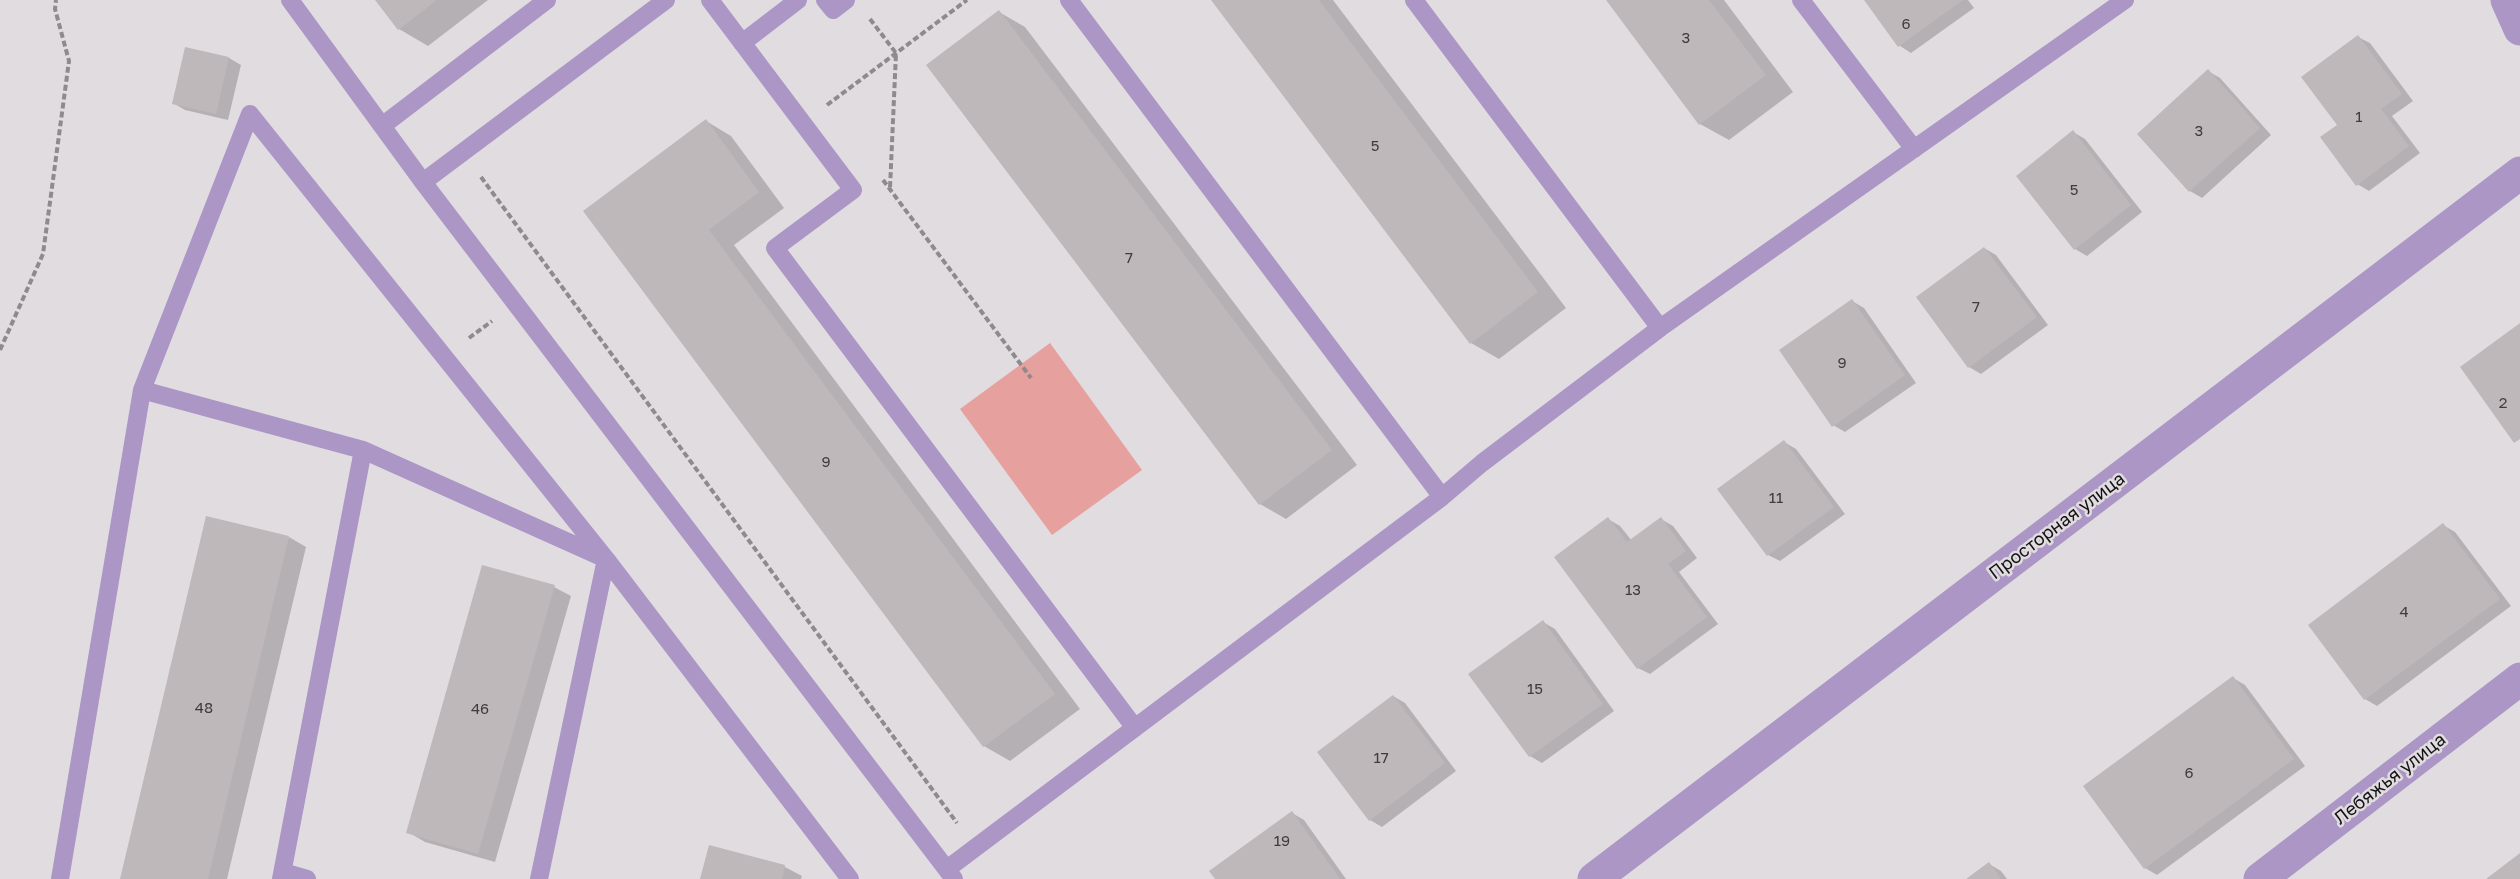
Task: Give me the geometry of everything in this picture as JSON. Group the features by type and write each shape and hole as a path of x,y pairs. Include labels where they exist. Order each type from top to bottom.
{"street":[{"path":"2508,0 2520,29"},
{"name":"Просторная улица","path":"1594,879 2520,173"},
{"name":"Лебяжья улица","path":"2260,879 2520,679"}],"lane":[{"path":"290,0 423,182 950,874 975,848 1442,497 1482,463 1660,328 2125,0"},
{"path":"382,126 547,0"},
{"path":"423,182 666,0"},
{"path":"710,0 853,190 775,248 1135,728"},
{"path":"742,42 798,0"},
{"path":"825,0 833,10 846,0"},
{"path":"1069,0 1442,497"},
{"path":"1414,0 1660,328"},
{"path":"1801,0 1914,149"},
{"path":"60,879 142,390 250,114 606,559 850,879"},
{"path":"142,390 363,450 606,559"},
{"path":"306,879 282,875 363,450"},
{"path":"539,879 606,559"}],"path":[{"path":"0,350 43,254 69,61 55,9 56,0"},
{"path":"802,123 967,0"},
{"path":"869,18 896,53 890,189"},
{"path":"827,105 834,114"},
{"path":"462,152 975,848"},
{"path":"876,170 1031,378"},
{"path":"443,356 517,304"}],"shaded area":[{"path":"1050,343 1142,470 1052,535 960,409"}],"building":[{"path":"375,0 437,0 398,30"},
{"path":"1211,0 1319,0 1538,292 1470,344"},
{"path":"1606,0 1709,0 1766,75 1699,125"},
{"path":"1864,0 1963,0 1898,47"},
{"path":"999,10 1332,450 1259,505 926,65"},
{"path":"2358,35 2402,94 2381,109 2409,146 2356,186 2320,137 2337,125 2301,77"},
{"path":"185,47 229,57 216,114 172,104"},
{"path":"2208,69 2260,128 2189,192 2137,134"},
{"path":"706,119 759,192 709,230 1055,694 983,747 583,211"},
{"path":"2073,130 2131,205 2074,250 2016,176"},
{"path":"1984,247 2037,317 1968,368 1916,297"},
{"path":"1852,299 1905,375 1832,427 1779,350"},
{"path":"2520,323 2520,439 2514,443 2460,367"},
{"path":"1784,440 1834,507 1767,556 1717,489"},
{"path":"206,516 289,536 208,879 120,879"},
{"path":"1608,517 1627,542 1661,517 1686,551 1668,564 1707,617 1637,669 1554,557"},
{"path":"2443,523 2500,599 2364,700 2308,625"},
{"path":"482,565 555,585 478,854 406,833"},
{"path":"1543,620 1603,704 1529,757 1468,674"},
{"path":"2233,676 2294,759 2144,869 2083,786"},
{"path":"1393,695 1445,763 1369,821 1317,752"},
{"path":"1292,811 1340,879 1215,879 1209,871"},
{"path":"709,845 785,865 782,879 700,879"},
{"path":"2520,853 2520,879 2486,879"},
{"path":"1989,862 2001,879 1966,879"}]}
